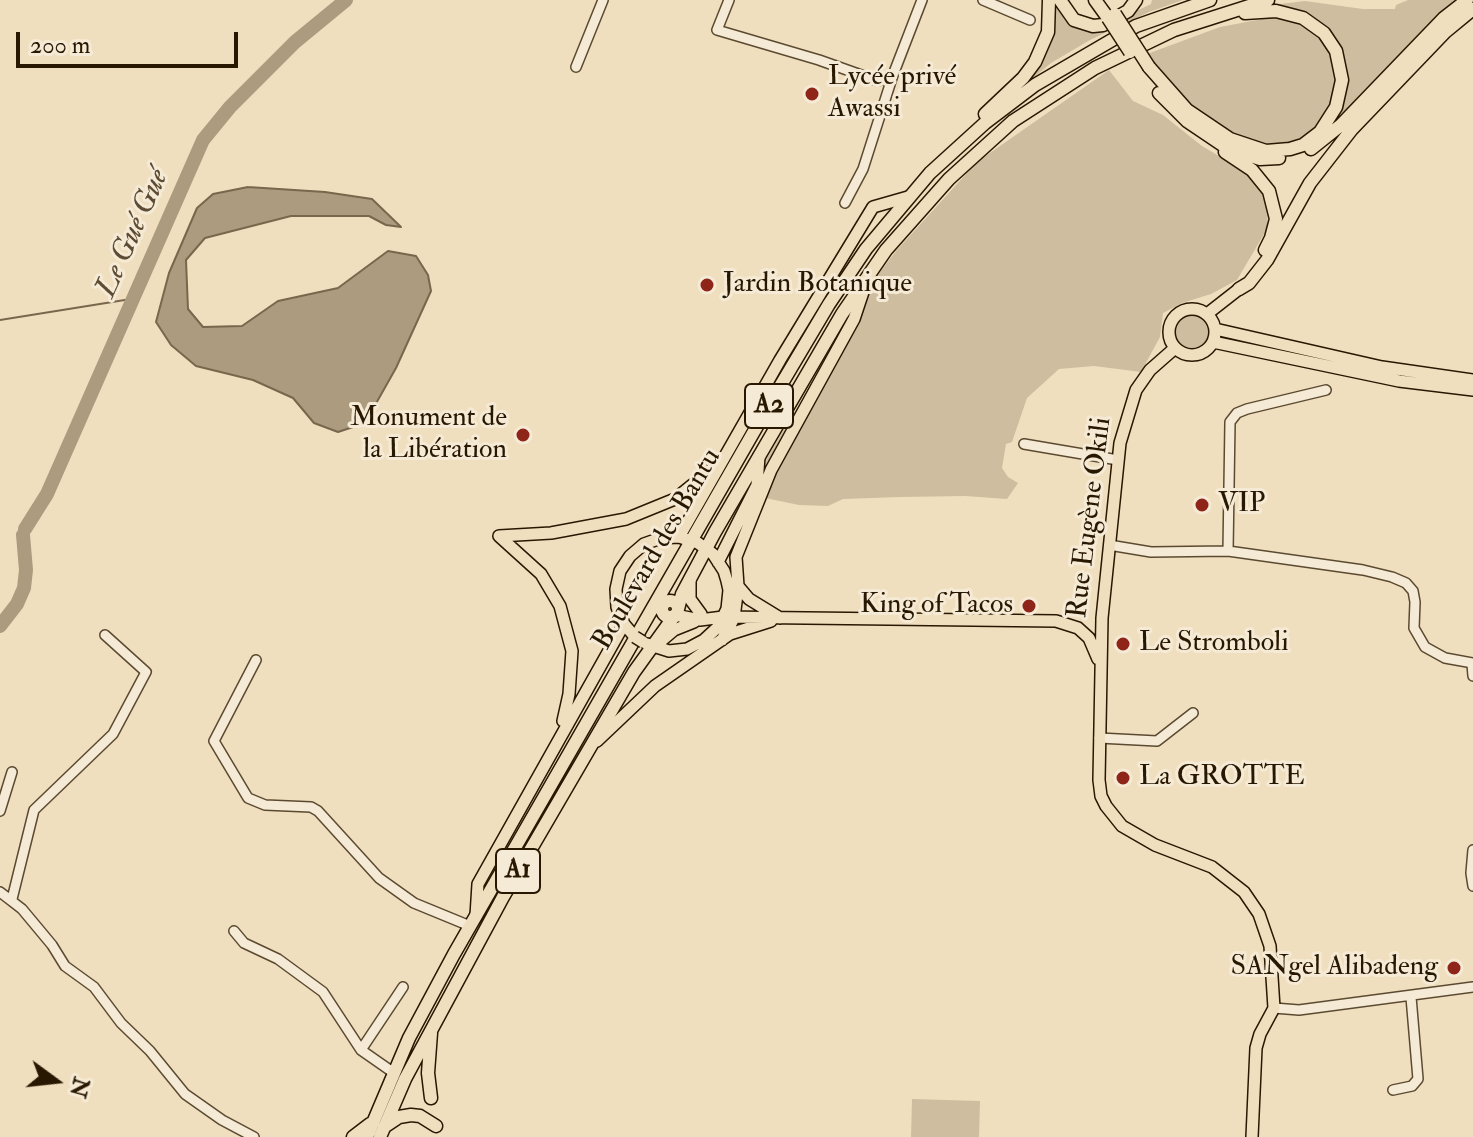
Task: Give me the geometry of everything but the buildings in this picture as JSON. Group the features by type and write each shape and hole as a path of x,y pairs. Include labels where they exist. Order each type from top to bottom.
{"highway":[{"path":"918,186 926,171 941,155 1004,97 1035,62 1048,32 1049,0"},
{"path":"1060,0 1074,20 1093,26 1103,25 1128,11 1136,0"},
{"path":"1095,0 1112,16"},
{"path":"1105,0 1112,16 1171,107 1266,184 1276,219 1271,238 1239,289"},
{"name":"Boulevard des Bantu","path":"367,1137 379,1129 432,1026 634,672 643,642 643,624 844,281 918,186 1006,107 1058,70 1123,33 1156,17 1210,0"},
{"path":"1180,28 1268,0"},
{"path":"1208,136 1227,148 1260,159 1288,157 1309,150 1331,134 1421,40 1467,0"},
{"path":"1239,289 1249,283 1267,260 1310,183 1352,129 1445,32 1473,9"},
{"path":"1146,69 1202,122 1230,139 1260,150 1278,151 1303,145 1320,132 1333,114 1341,86 1339,61 1329,38 1308,21 1290,13 1262,11 1180,28"},
{"name":"Boulevard des Bantu","path":"379,1129 394,1073 409,1038 575,741 691,577 693,542 759,454 826,339 869,274 926,204 992,137 1051,95 1133,48 1180,28"},
{"path":"575,741 669,608 670,588 693,542"},
{"path":"431,1098 428,1073 432,1026"},
{"path":"353,1137 411,1115 420,1116 436,1126"}],"main road":[{"path":"693,542 723,460 873,207 908,197"},
{"path":"721,640 724,617 727,609 729,590 724,571 718,562 693,542 661,538 644,544 630,556 620,571 616,589 617,607 624,624 643,642 669,651 687,649 704,640 718,627 724,617 738,586 736,557 771,470 854,319 869,274"},
{"path":"1207,314 1239,289"},
{"path":"1194,308 1207,314 1215,329 1209,348 1195,355 1175,348 1169,328 1175,315 1194,308"},
{"path":"1215,329 1382,367 1473,380"},
{"path":"1213,342 1370,375 1473,390"},
{"name":"Rue Eugène Okili","path":"1175,348 1150,370 1136,390 1124,427 1118,460 1102,618 1101,796 1122,826 1144,839 1212,867 1235,883 1251,901 1270,946 1274,1008"},
{"path":"718,562 757,485 759,454"},
{"path":"561,731 569,694 572,651 560,606 541,574 499,536 551,533 626,519 675,499 723,460"},
{"path":"691,577 690,599 700,617"},
{"path":"738,586 749,599 780,618"},
{"path":"669,608 700,617 1047,621 1078,628 1089,638 1100,664"},
{"path":"634,672 669,633 700,617"},
{"path":"588,750 655,686 721,640 730,634 780,618"},
{"path":"1078,628 1102,618"},
{"path":"473,921 478,884 561,731 624,624"},
{"path":"1252,1137 1256,1048 1274,1008"}],"street":[{"path":"576,67 603,0"},
{"path":"729,0 717,30 874,80 893,75"},
{"path":"845,203 863,169 893,75 922,0"},
{"path":"983,0 1030,20"},
{"path":"1228,551 1230,422 1237,413 1247,409 1326,390"},
{"path":"1024,444 1118,460"},
{"path":"1109,545 1151,552 1228,551 1363,570 1406,583 1413,591 1414,628 1418,640 1445,658 1473,664 1473,676"},
{"path":"12,899 34,810 113,734 146,672 105,635"},
{"path":"256,660 214,741 248,798 265,805 311,807 385,883 414,903 473,921"},
{"path":"1099,738 1157,741 1193,713"},
{"path":"0,811 12,772"},
{"path":"1473,850 1473,886"},
{"path":"0,892 12,899 65,966 100,994 121,1023 150,1051 185,1094 222,1120 254,1137"},
{"path":"234,931 244,943 278,959 323,992 361,1050 394,1073"},
{"path":"361,1050 403,987"},
{"path":"1274,1008 1299,1010 1473,987"},
{"path":"1393,1090 1412,1086 1418,1079 1411,997"}],"shaded area":[{"path":"1054,0 1070,21 1103,27 1151,4 1152,0 1183,0 1149,12 1090,40 1051,63 1021,88 1051,37 1055,22"},
{"path":"1408,0 1457,0 1433,20 1328,130 1345,95 1347,74 1343,55 1333,35 1317,21 1297,10 1272,5 1305,1 1363,9 1395,9 1396,5"},
{"path":"1273,17 1304,24 1323,40 1338,69 1333,110 1301,143 1265,148 1216,128 1167,85 1147,54 1220,27"},
{"path":"1109,70 1133,101 1163,115 1202,146 1246,172 1263,190 1268,207 1267,229 1237,280 1163,313 1160,337 1141,372 1094,366 1059,369 1027,398 1012,442 1006,444 1002,468 1008,477 1018,483 1007,499 965,496 843,499 828,506 799,505 746,494 865,292 896,251 977,162"},
{"path":"248,187 325,192 372,199 401,227 386,225 369,216 291,216 205,238 186,260 188,309 203,327 242,326 278,301 338,288 388,251 416,256 428,275 431,291 396,368 365,423 338,432 314,423 293,398 253,380 196,366 171,345 156,322 169,273 197,208 213,194"},
{"path":"1192,314 1204,319 1209,331 1204,343 1192,348 1180,343 1175,331 1180,319"},
{"path":"912,1099 980,1101 979,1137 911,1137"}],"waterway":[{"name":"Le Gué Gué","path":"25,529 47,494 203,140 230,107 295,42 346,0"},
{"path":"0,320 131,299"},
{"name":"Le Gué Gué","path":"0,626 17,604 24,588 23,535"}],"place":[{"name":"Lycée privé Awassi","path":"812,94"},
{"name":"Jardin Botanique","path":"707,285"},
{"name":"Monument de la Libération","path":"523,435"},
{"name":"VIP","path":"1202,505"},
{"name":"King of Tacos","path":"1029,606"},
{"name":"Le Stromboli","path":"1123,644"},
{"name":"La GROTTE","path":"1123,778"},
{"name":"SANgel Alibadeng","path":"1454,968"}]}
